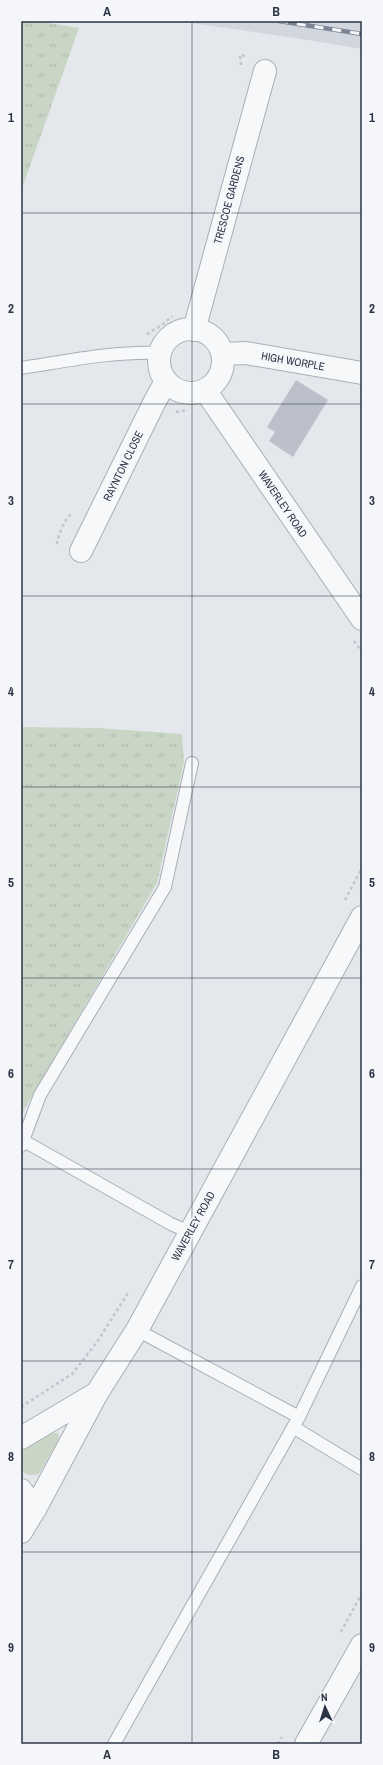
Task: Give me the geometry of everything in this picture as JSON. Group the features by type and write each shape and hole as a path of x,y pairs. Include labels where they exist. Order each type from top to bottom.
{"street":[{"name":"TRESCOE GARDENS","path":"194,330 265,71"},
{"path":"187,329 198,330 213,337 218,343 223,354 220,376 214,384 205,390 184,392 173,387 166,381 159,363 160,353 163,345 177,332 187,329"},
{"name":"HIGH WORPLE","path":"223,354 246,353 362,372"},
{"name":"RAYNTON CLOSE","path":"80,551 166,381"},
{"name":"WAVERLEY ROAD","path":"205,390 362,619"},
{"name":"WAVERLEY ROAD","path":"21,1532 35,1509 97,1393 137,1330 189,1232 362,917"},
{"path":"21,1438 97,1393"},
{"path":"21,1490 35,1509"},
{"path":"306,1744 362,1645"}],"lane":[{"path":"21,368 114,354 138,352 160,353"},
{"path":"189,1232 171,1224 22,1144 40,1095 165,887 192,763"},
{"path":"114,1744 296,1422 362,1286"},
{"path":"137,1330 296,1422 362,1469"}],"path":[{"path":"242,70 240,55 248,57"},
{"path":"144,335 162,325 173,315"},
{"path":"174,412 187,409 192,412"},
{"path":"56,548 61,530 69,516 74,511"},
{"path":"353,639 362,652"},
{"path":"343,903 362,868"},
{"path":"21,1407 72,1374 97,1342 130,1290"}],"shaded area":[{"path":"178,21 362,21 362,49 302,39"}],"green space":[{"path":"21,21 35,21 79,28 21,191"},
{"path":"21,727 98,728 182,734 184,762 157,883 21,1115"},
{"path":"50,1433 58,1433 59,1439 39,1474 28,1475 22,1470 21,1451"}],"building":[{"path":"296,380 328,400 293,457 269,441 275,432 267,427"}],"railway":[{"path":"279,21 362,34"}]}
